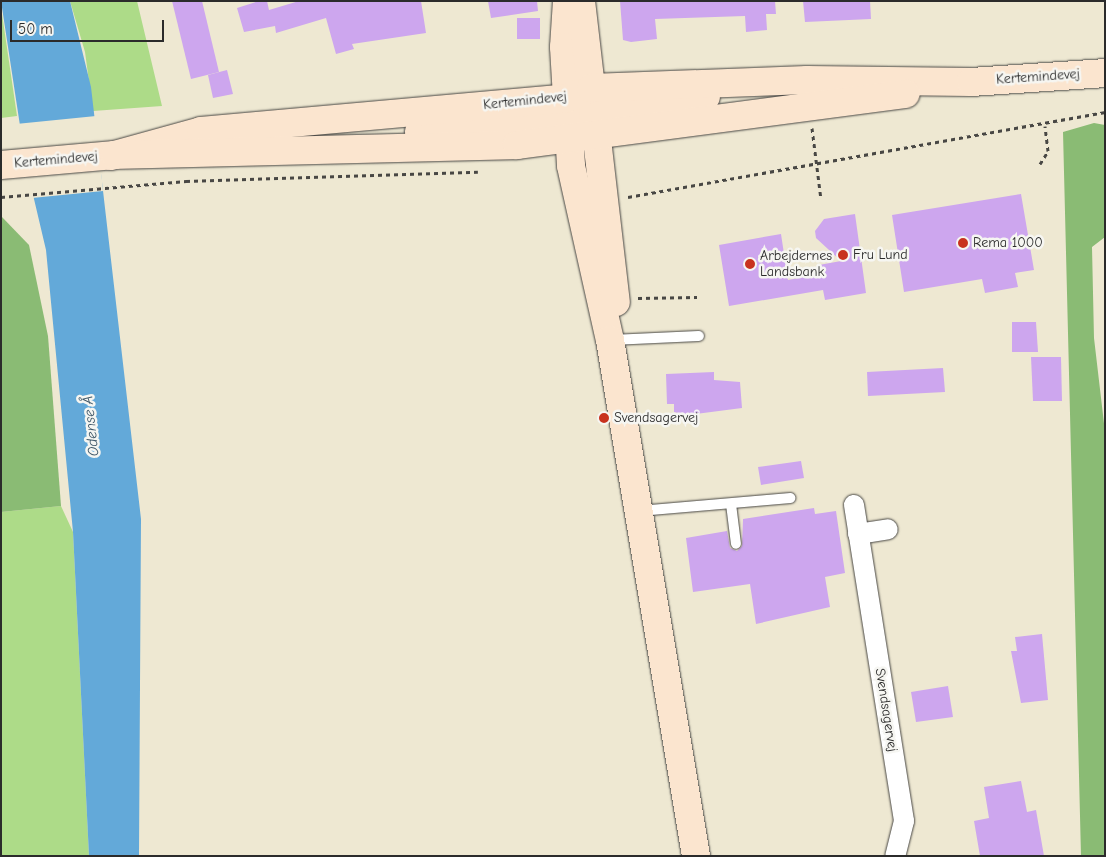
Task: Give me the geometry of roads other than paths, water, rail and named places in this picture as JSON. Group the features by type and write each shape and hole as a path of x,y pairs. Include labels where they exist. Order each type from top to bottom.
{"main road":[{"path":"566,1 581,114 603,201 615,299 610,340"},
{"path":"581,1 581,114 571,166 610,340 696,856"},
{"name":"Kertemindevej","path":"1,165 111,156 239,155 518,145 581,114 807,80 971,82 1105,73"},
{"name":"Kertemindevej","path":"111,156 200,131 862,102 971,82"}],"street":[{"name":"Svendsagervej","path":"854,505 904,821 894,856"},
{"path":"858,534 888,529"}],"lane":[{"path":"610,340 699,336"},
{"path":"638,511 790,498"},
{"path":"731,504 736,544"}],"water":[{"name":"Odense Å","path":"1,1 70,1 91,87 141,519 139,856 89,856 73,532 46,250 26,165"}],"place":[{"name":"Rema 1000","path":"963,243"},
{"name":"Fru Lund","path":"843,255"},
{"name":"Arbejdernes Landsbank","path":"750,264"},
{"name":"Svendsagervej","path":"604,418"}]}
